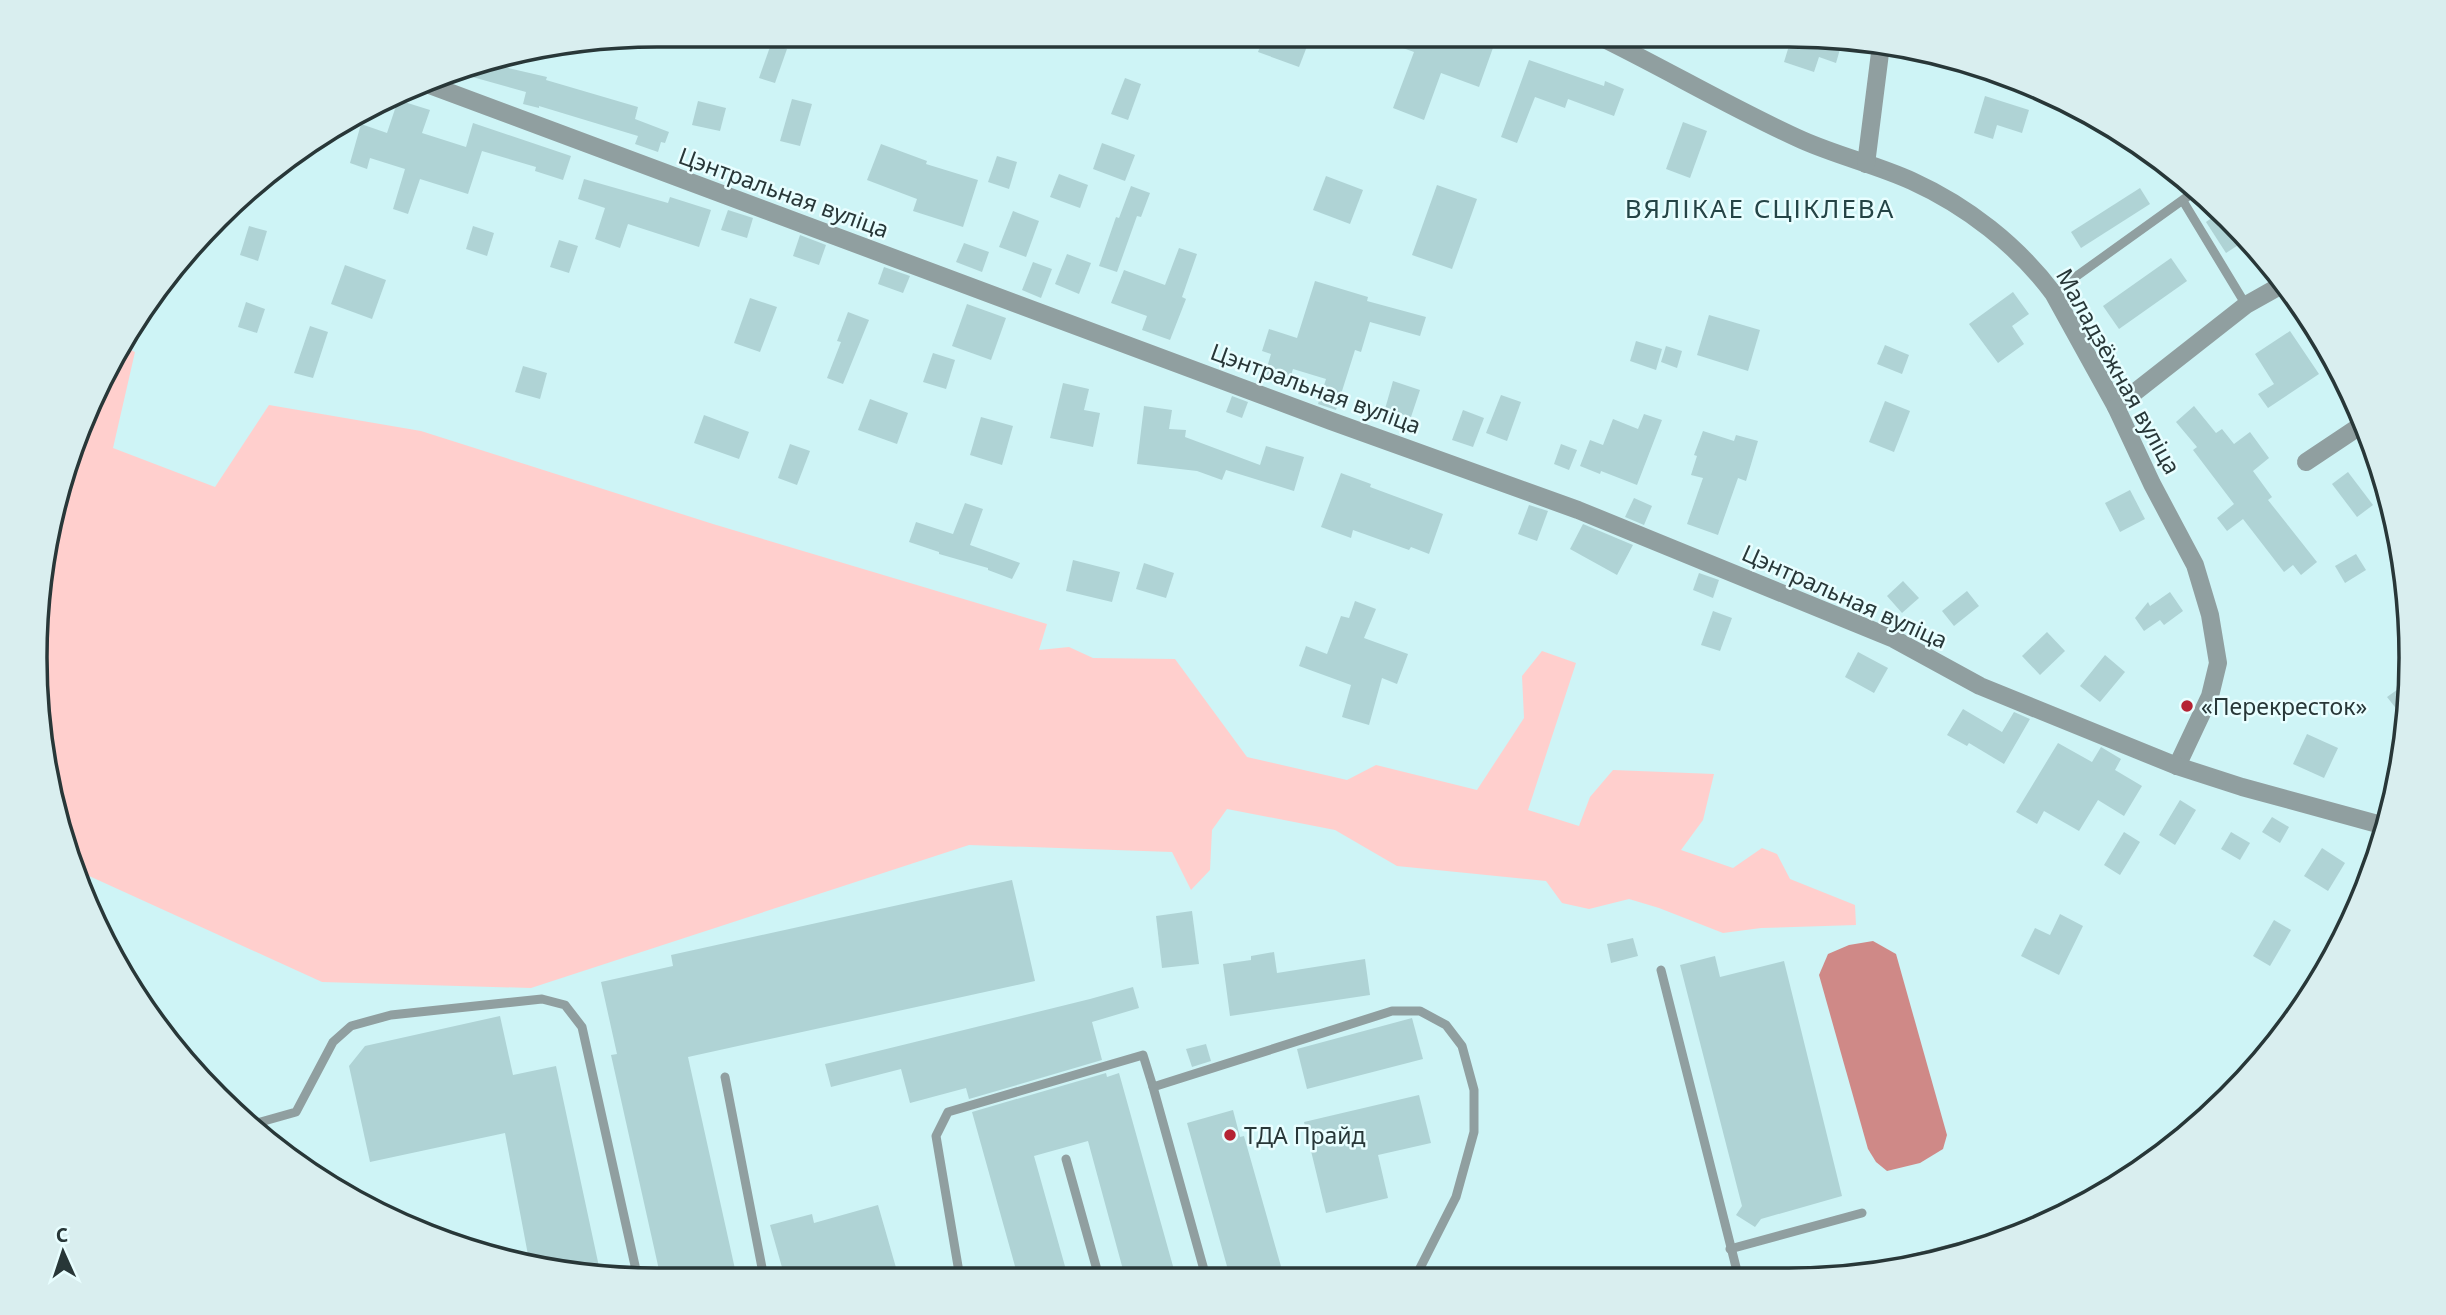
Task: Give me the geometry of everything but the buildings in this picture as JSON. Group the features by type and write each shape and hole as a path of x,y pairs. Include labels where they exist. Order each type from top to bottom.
{"street":[{"name":"Маладзёжная вуліца","path":"1620,47 1803,140 1911,180 1933,192 1984,224 2026,261 2053,293 2116,407 2152,484 2196,565 2218,663 2210,696 2177,766"},
{"path":"1866,164 1880,54"},
{"name":"Цэнтральная вуліца","path":"439,88 1331,421 1578,510 1894,639 1980,686 2177,766 2242,788 2375,823"},
{"path":"2116,407 2246,306 2275,289"},
{"path":"2306,462 2354,430"}],"lane":[{"path":"2053,293 2188,197"},
{"path":"2183,201 2246,306"},
{"path":"1661,970 1736,1268"},
{"path":"262,1122 296,1112 333,1042 351,1026 391,1015 542,999 565,1005 582,1027 635,1267"},
{"path":"1153,1087 1392,1012 1420,1011 1446,1025 1462,1046 1474,1090 1474,1132 1456,1197 1420,1268"},
{"path":"959,1268 936,1136 948,1112 1143,1055 1203,1268"},
{"path":"725,1077 762,1268"},
{"path":"1066,1160 1096,1268"},
{"path":"1730,1249 1862,1213"}],"shaded area":[{"path":"130,350 135,352 113,448 215,487 269,405 421,431 713,524 1047,624 1039,650 1069,647 1093,658 1175,659 1247,757 1347,780 1376,765 1477,790 1524,718 1522,676 1542,651 1576,663 1528,810 1579,826 1590,797 1613,770 1714,774 1703,820 1681,850 1733,868 1762,848 1777,854 1790,879 1855,905 1856,925 1761,928 1723,933 1629,899 1589,909 1562,903 1546,881 1397,866 1335,830 1227,809 1212,830 1210,870 1191,890 1172,852 969,845 531,988 322,982 88,876 68,815 52,737 49,697 47,658 52,578 68,500 80,461 110,388"},
{"path":"1873,941 1896,954 1947,1135 1943,1149 1920,1163 1887,1171 1876,1162 1868,1149 1819,975 1828,954 1849,945"}],"place":[{"name":"«Перекресток»","path":"2187,706"},
{"name":"ТДА Прайд","path":"1230,1135"}],"district":[{"name":"ВЯЛІКАЕ СЦІКЛЕВА","path":"1760,208"}]}
